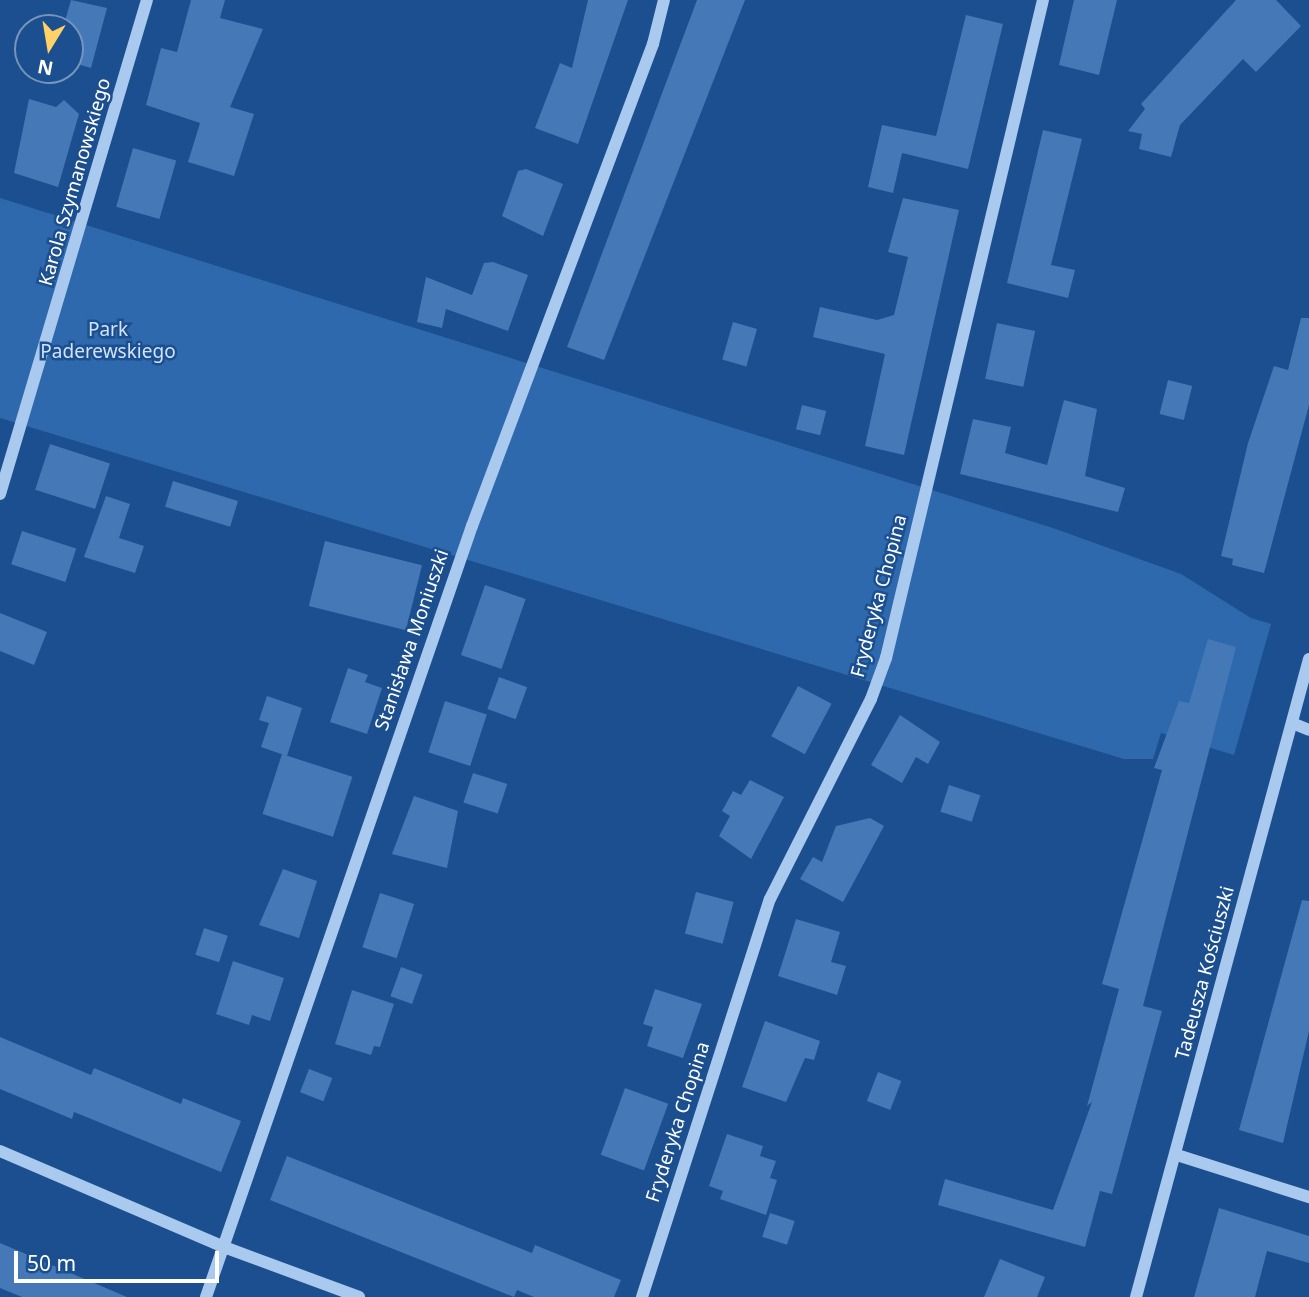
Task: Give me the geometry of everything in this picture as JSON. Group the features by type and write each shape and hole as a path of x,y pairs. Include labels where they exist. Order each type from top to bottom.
{"street":[{"name":"Karola Szymanowskiego","path":"0,494 147,0"},
{"name":"Stanisława Moniuszki","path":"206,1297 476,513 653,44 664,0"},
{"name":"Fryderyka Chopina","path":"642,1297 769,899 871,699 886,658 1043,0"},
{"name":"Tadeusza Kościuszki","path":"1136,1297 1177,1155 1309,659"},
{"path":"1292,723 1309,730"},
{"path":"0,1151 224,1247 359,1297"},
{"path":"1177,1155 1309,1197"}],"green space":[{"name":"Park Paderewskiego","path":"0,198 1053,528 1181,574 1251,618 1271,624 1234,755 1161,733 1153,759 1124,759 0,418"}],"building":[{"path":"71,0 107,8 91,68 84,66 84,14 67,14"},
{"path":"191,0 225,0 220,18 263,29 230,107 254,114 234,176 188,162 200,123 146,105 161,48 177,52"},
{"path":"588,0 628,0 578,144 535,128 560,63 572,68"},
{"path":"697,0 745,0 604,360 567,347"},
{"path":"1074,0 1117,0 1099,75 1059,65"},
{"path":"1236,0 1276,0 1301,26 1256,72 1243,59 1180,125 1171,157 1139,149 1142,134 1128,131 1145,109 1141,104"},
{"path":"966,15 1003,24 968,169 902,153 893,193 868,187 882,125 936,136"},
{"path":"29,99 56,107 64,100 79,114 58,187 14,173"},
{"path":"1043,130 1082,139 1051,265 1075,270 1068,298 1007,283"},
{"path":"133,148 176,160 159,219 116,207"},
{"path":"526,169 563,184 543,236 502,216 518,171"},
{"path":"903,198 959,210 904,455 865,446 885,354 813,337 820,307 877,320 894,315 908,257 888,252"},
{"path":"493,262 528,275 508,331 446,309 442,328 417,322 426,277 472,295 484,263"},
{"path":"1301,318 1309,318 1309,405 1264,573 1232,565 1233,559 1221,556 1248,443 1274,366 1288,370"},
{"path":"733,322 757,329 746,366 722,359"},
{"path":"997,323 1035,331 1023,387 985,379"},
{"path":"1168,380 1192,386 1184,420 1160,414"},
{"path":"1064,400 1097,409 1085,476 1125,488 1118,512 960,474 973,419 1011,427 1005,453 1047,465"},
{"path":"802,405 826,411 820,435 796,429"},
{"path":"50,444 110,463 95,509 35,490"},
{"path":"173,481 238,501 230,527 165,507"},
{"path":"106,496 130,504 119,538 144,546 135,573 84,557"},
{"path":"22,531 76,549 65,582 11,564"},
{"path":"325,541 422,565 406,630 309,606"},
{"path":"485,585 526,599 502,669 461,655"},
{"path":"0,613 47,632 34,665 0,651"},
{"path":"1208,639 1236,647 1143,1006 1162,1011 1112,1194 1100,1191 1085,1247 938,1205 945,1179 1053,1210 1092,1102 1087,1106 1119,989 1102,984 1162,770 1154,768 1179,701 1189,703"},
{"path":"348,668 368,675 365,682 382,688 367,734 330,722"},
{"path":"499,677 527,687 516,719 487,709"},
{"path":"798,686 832,704 805,754 771,736"},
{"path":"267,696 302,708 287,756 261,747 269,723 259,720"},
{"path":"445,701 487,715 470,766 428,752"},
{"path":"900,715 940,742 928,764 916,757 902,783 871,765"},
{"path":"282,754 352,777 333,837 263,814"},
{"path":"473,773 507,784 498,814 463,802"},
{"path":"750,780 784,797 751,859 719,836 730,816 722,811 733,791 741,795"},
{"path":"949,785 980,795 972,822 940,812"},
{"path":"414,796 458,811 447,868 392,854"},
{"path":"870,818 884,826 843,902 800,879 813,857 822,862 836,826"},
{"path":"283,869 317,881 299,938 259,925"},
{"path":"696,892 734,902 723,944 685,934"},
{"path":"380,893 414,904 397,958 362,947"},
{"path":"1302,900 1309,901 1309,1031 1283,1143 1239,1130"},
{"path":"796,919 840,932 831,962 846,966 837,995 778,976"},
{"path":"204,928 228,936 219,962 195,955"},
{"path":"233,961 284,978 270,1021 252,1015 249,1025 216,1014"},
{"path":"401,967 423,975 412,1004 390,996"},
{"path":"655,989 702,1004 683,1058 647,1046 653,1027 643,1024"},
{"path":"352,990 394,1004 380,1047 374,1046 371,1055 335,1044"},
{"path":"765,1021 820,1041 814,1060 805,1058 786,1102 742,1087"},
{"path":"0,1037 91,1075 94,1068 181,1104 183,1098 241,1121 221,1172 74,1112 72,1119 0,1089"},
{"path":"309,1069 332,1078 323,1101 300,1092"},
{"path":"878,1072 901,1081 890,1110 867,1101"},
{"path":"625,1088 668,1104 644,1170 601,1155"},
{"path":"727,1134 763,1146 760,1156 776,1161 770,1178 777,1180 766,1215 720,1199 723,1191 709,1186"},
{"path":"287,1156 532,1253 535,1245 621,1280 614,1297 534,1297 517,1290 514,1297 270,1200"},
{"path":"1219,1208 1309,1236 1309,1263 1267,1251 1255,1297 1194,1297"},
{"path":"770,1213 795,1221 787,1245 762,1237"},
{"path":"0,1243 127,1297 22,1297 0,1288"},
{"path":"1000,1259 1045,1277 1037,1297 984,1297"}]}
